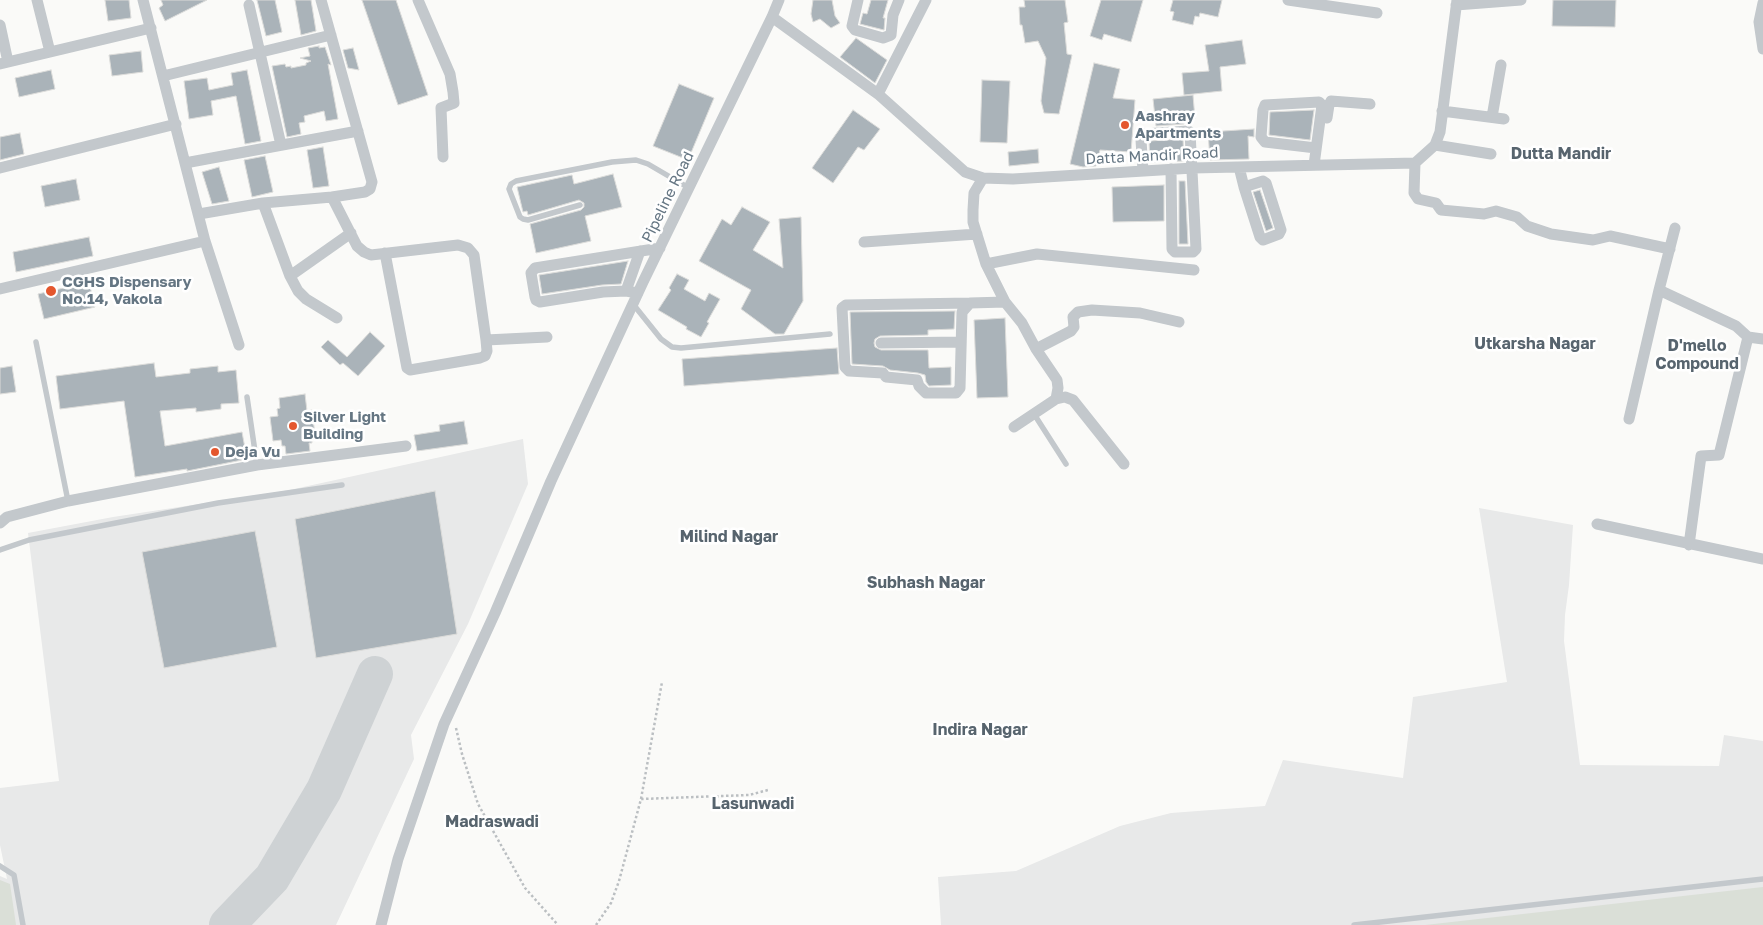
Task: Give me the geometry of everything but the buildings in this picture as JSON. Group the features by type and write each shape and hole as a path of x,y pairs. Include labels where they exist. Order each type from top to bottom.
{"street":[{"path":"37,0 50,52"},
{"path":"143,0 205,242 239,345"},
{"path":"199,214 263,203 332,197 365,192 370,189 371,176 321,0"},
{"path":"418,0 450,74 453,92 454,103 441,108 443,157"},
{"name":"Pipeline Road","path":"381,925 398,859 444,724 503,597 551,482 640,287 779,0"},
{"path":"858,0 852,26 855,30 883,38 891,35 893,15 899,0"},
{"path":"878,94 926,0"},
{"path":"1291,0 1329,3 1376,12"},
{"path":"1521,0 1457,3 1440,132 1435,145 1415,163 1414,193 1418,199 1436,203 1441,210 1484,214 1496,211 1516,217 1527,226 1551,234 1593,240 1610,236 1670,249"},
{"path":"1763,3 1759,22 1763,49"},
{"path":"249,5 281,145"},
{"name":"Datta Mandir Road","path":"772,17 878,94 965,172 983,178 1013,179 1142,171 1171,175 1193,174 1239,167 1415,163"},
{"path":"0,25 4,63 151,28"},
{"path":"163,76 331,35"},
{"path":"1492,117 1501,65"},
{"path":"1317,165 1331,101 1370,104"},
{"path":"1316,148 1265,142 1261,137 1263,110 1266,105 1319,102 1322,105 1316,148 1317,165"},
{"path":"1442,111 1504,118"},
{"path":"0,168 176,124"},
{"path":"1142,171 1141,140 1144,134 1188,130 1190,132 1196,250 1193,252 1175,252 1172,249 1171,175"},
{"path":"186,163 358,131"},
{"path":"1435,145 1491,154"},
{"path":"1239,167 1244,186 1260,237 1264,240 1279,234 1281,230 1266,183 1263,181 1244,186"},
{"path":"983,178 974,192 973,222 986,264 1005,302 1022,323 1036,349 1057,380 1056,399"},
{"path":"332,197 357,246 371,255 385,253 458,245 468,248 474,255 486,340 487,351 485,356 410,370 407,368 385,253"},
{"path":"263,203 290,276 298,291 306,299 337,318"},
{"path":"1630,418 1675,228"},
{"path":"290,276 351,233"},
{"path":"864,242 977,234"},
{"path":"0,290 205,242"},
{"path":"640,287 628,287 540,302 535,297 531,273 535,268 660,248"},
{"path":"628,287 640,251"},
{"path":"986,264 1036,254 1194,270"},
{"path":"1659,290 1736,326 1748,337 1763,339"},
{"path":"970,303 962,312 960,388 956,393 926,393 919,386 917,380 886,377 883,373 849,371 844,367 842,308 846,305 1005,302"},
{"path":"1036,349 1071,331 1074,327 1073,317 1078,312 1092,310 1140,313 1179,322"},
{"path":"486,340 547,337"},
{"path":"1689,545 1701,456 1719,455 1748,337"},
{"path":"881,343 961,342"},
{"path":"1014,427 1056,399 1065,397 1073,400 1124,464"},
{"path":"0,523 7,517 68,501 258,465 406,446"},
{"path":"1597,524 1763,560"}],"lane":[{"path":"580,205 528,220 520,217 509,189 511,184 516,181 602,164 636,160 648,164 689,188"},
{"path":"633,304 660,339 672,347 681,348 830,334"},
{"path":"36,342 68,501"},
{"path":"247,397 258,465"},
{"path":"1034,414 1066,464"},
{"path":"0,550 29,540 208,505 342,485"},
{"path":"0,866 14,875 23,925"},
{"path":"1354,925 1763,879"}],"path":[{"path":"596,925 611,903 619,881 641,798 662,682"},
{"path":"451,710 462,754 478,804 525,888 558,925"},
{"path":"641,798 749,795 768,790"}],"shaded area":[{"path":"523,439 528,484 468,624 411,735 414,759 336,925 0,925 0,876 7,879 0,845 0,788 59,781 28,533 113,517 285,491"},
{"path":"1479,508 1573,525 1564,641 1580,765 1719,766 1724,735 1763,741 1763,925 941,925 938,877 1016,871 1120,826 1171,813 1265,806 1283,760 1403,778 1413,697 1507,682"},
{"path":"0,880 10,884 16,925 0,925"},
{"path":"1763,887 1763,925 1425,925"}],"taxiway":[{"path":"227,925 272,878 324,790 375,674"}],"place":[{"name":"Aashray Apartments","path":"1125,125"},
{"name":"CGHS Dispensary No.14, Vakola","path":"51,291"},
{"name":"Silver Light Building","path":"293,426"},
{"name":"Deja Vu","path":"215,452"}],"district":[{"name":"Dutta Mandir","path":"1561,154"},
{"name":"Utkarsha Nagar","path":"1535,344"},
{"name":"D'mello Compound","path":"1697,355"},
{"name":"Milind Nagar","path":"729,537"},
{"name":"Subhash Nagar","path":"926,583"},
{"name":"Indira Nagar","path":"980,730"},
{"name":"Lasunwadi","path":"753,804"},
{"name":"Madraswadi","path":"492,822"}]}
